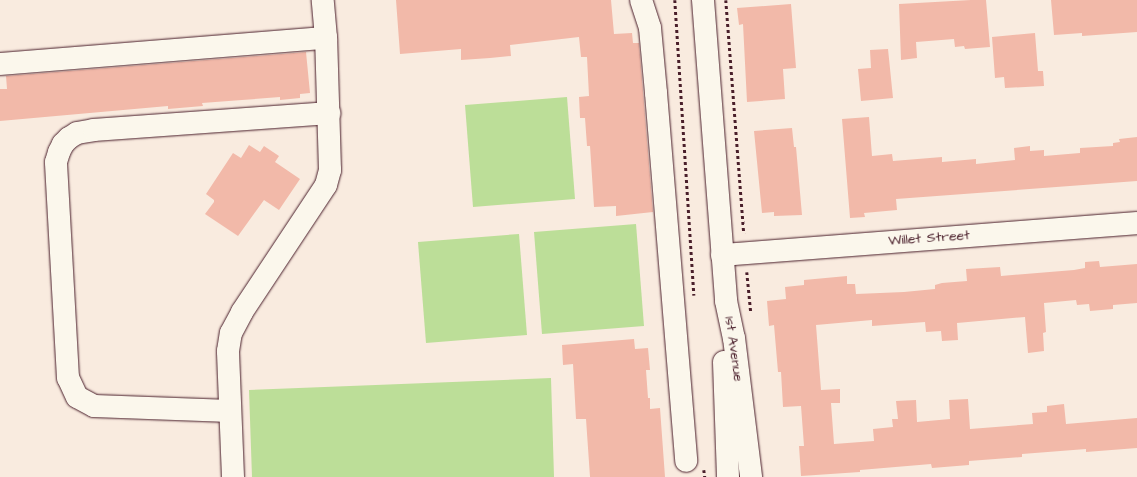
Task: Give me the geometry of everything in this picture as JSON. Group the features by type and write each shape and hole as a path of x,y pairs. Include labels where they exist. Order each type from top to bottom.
{"street":[{"path":"233,477 228,351 231,332 242,312 326,185 331,158 323,0"},
{"path":"641,0 650,28 695,464"},
{"path":"703,0 726,301"},
{"path":"0,64 326,38"},
{"path":"230,411 94,406 77,397 68,378 56,162 59,152 63,144 69,138 77,133 94,130 329,113"},
{"name":"Willet Street","path":"722,255 1137,223"},
{"name":"1st Avenue","path":"726,301 724,312 724,374 728,477"},
{"name":"1st Avenue","path":"726,301 732,327 751,477"}],"path":[{"path":"675,0 692,233 694,296"},
{"path":"695,464 705,477"}],"green space":[{"path":"567,97 575,199 473,207 465,105"},
{"path":"636,224 644,326 542,334 534,232"},
{"path":"519,234 527,335 426,343 418,242"},
{"path":"551,378 554,477 252,477 249,390"}],"building":[{"path":"396,0 611,0 614,34 632,33 633,43 639,43 653,212 616,216 616,206 594,207 590,146 587,146 585,118 580,118 579,97 589,96 587,57 581,57 579,37 510,45 511,56 490,58 461,60 461,49 400,54"},
{"path":"986,0 990,47 965,49 964,46 955,47 954,39 916,42 917,58 901,60 899,4"},
{"path":"1051,0 1137,0 1137,32 1082,36 1082,33 1054,35"},
{"path":"791,4 796,68 783,69 785,99 747,102 743,24 739,25 737,8"},
{"path":"1035,33 1038,71 1043,71 1044,86 1005,88 1004,77 995,78 992,37"},
{"path":"888,49 893,98 861,101 858,69 871,68 870,50"},
{"path":"306,52 310,93 300,94 300,98 280,100 280,97 202,103 203,106 168,109 168,106 0,121 0,89 7,89 6,76"},
{"path":"869,117 872,156 892,154 893,161 942,157 942,162 976,159 976,164 1015,160 1014,148 1030,146 1030,151 1044,150 1044,156 1080,153 1080,148 1113,146 1113,143 1120,142 1119,139 1137,137 1137,181 896,199 897,210 864,213 865,217 850,218 842,119"},
{"path":"792,128 794,147 796,147 802,215 774,216 774,212 762,213 754,131"},
{"path":"249,145 260,152 264,146 279,156 275,162 300,179 279,210 264,200 238,236 205,214 214,202 214,200 206,194 233,153 241,158"},
{"path":"1099,261 1100,267 1137,264 1137,303 1113,305 1113,309 1090,311 1089,304 1077,305 1076,300 1044,303 1046,332 1043,333 1044,351 1028,353 1025,317 957,323 958,340 942,341 941,331 926,332 925,322 872,326 872,320 816,325 821,390 840,389 840,403 831,403 834,444 874,441 873,429 893,427 892,419 898,419 896,401 916,400 917,422 950,419 949,400 968,399 970,429 1033,424 1032,413 1047,412 1047,406 1064,404 1066,424 1137,418 1137,448 1086,452 1086,449 1022,454 1022,457 969,461 969,465 932,468 931,464 860,470 860,472 801,476 799,446 804,446 801,406 783,407 781,372 778,372 774,325 769,326 767,301 786,299 785,287 804,285 804,280 847,276 847,284 855,284 856,294 904,292 935,289 935,285 942,283 967,281 966,269 1000,267 1001,276 1074,270 1085,268 1085,262"},
{"path":"634,339 635,349 648,348 650,370 646,370 648,398 650,398 650,409 660,408 665,477 590,477 586,419 576,419 573,364 563,365 562,345"}]}
